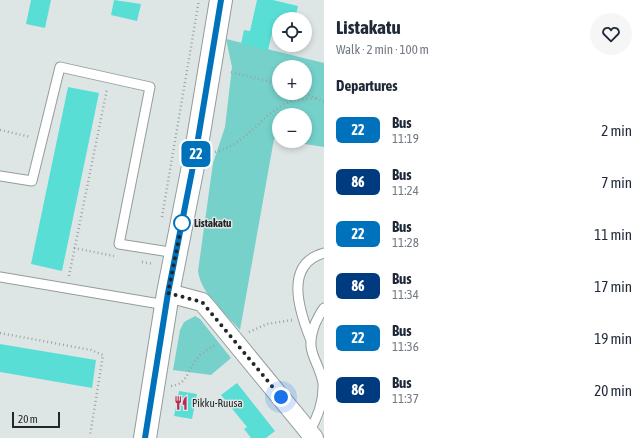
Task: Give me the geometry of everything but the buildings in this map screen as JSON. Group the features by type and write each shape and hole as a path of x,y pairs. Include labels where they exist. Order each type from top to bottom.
{"main road":[{"path":"145,438 167,299 196,151 222,0"}],"street":[{"path":"167,299 202,302 311,435"}],"lane":[{"path":"0,176 32,181 60,67 150,87 119,244 176,253"},
{"path":"311,435 320,411 323,394 322,383 312,351 310,338 302,318 298,275 306,261 324,253"},
{"path":"0,277 66,288 167,299"},
{"path":"310,338 324,308"}],"path":[{"path":"231,72 272,82"},
{"path":"66,288 109,78"},
{"path":"312,96 324,102"},
{"path":"210,153 224,150 238,142 271,114 289,102 317,98"},
{"path":"0,130 42,139"},
{"path":"0,333 91,350 103,355 90,436"}],"shaded area":[{"path":"226,39 272,50 272,52 279,52 312,60 272,60 272,100 312,100 312,60 324,63 324,147 312,145 312,108 272,108 272,148 240,330 214,303 204,288 198,271 213,163 225,127 232,67"},
{"path":"195,316 200,319 231,358 211,375 173,370 180,330 184,322"}],"bus line":[{"name":"22","path":"145,438 168,293 196,151 221,0"}],"place":[{"name":"Listakatu","path":"182,223"},
{"name":"Pikku-Ruusa","path":"181,403"}],"route":[{"path":"182,223 168,293 202,302 281,397"}]}
